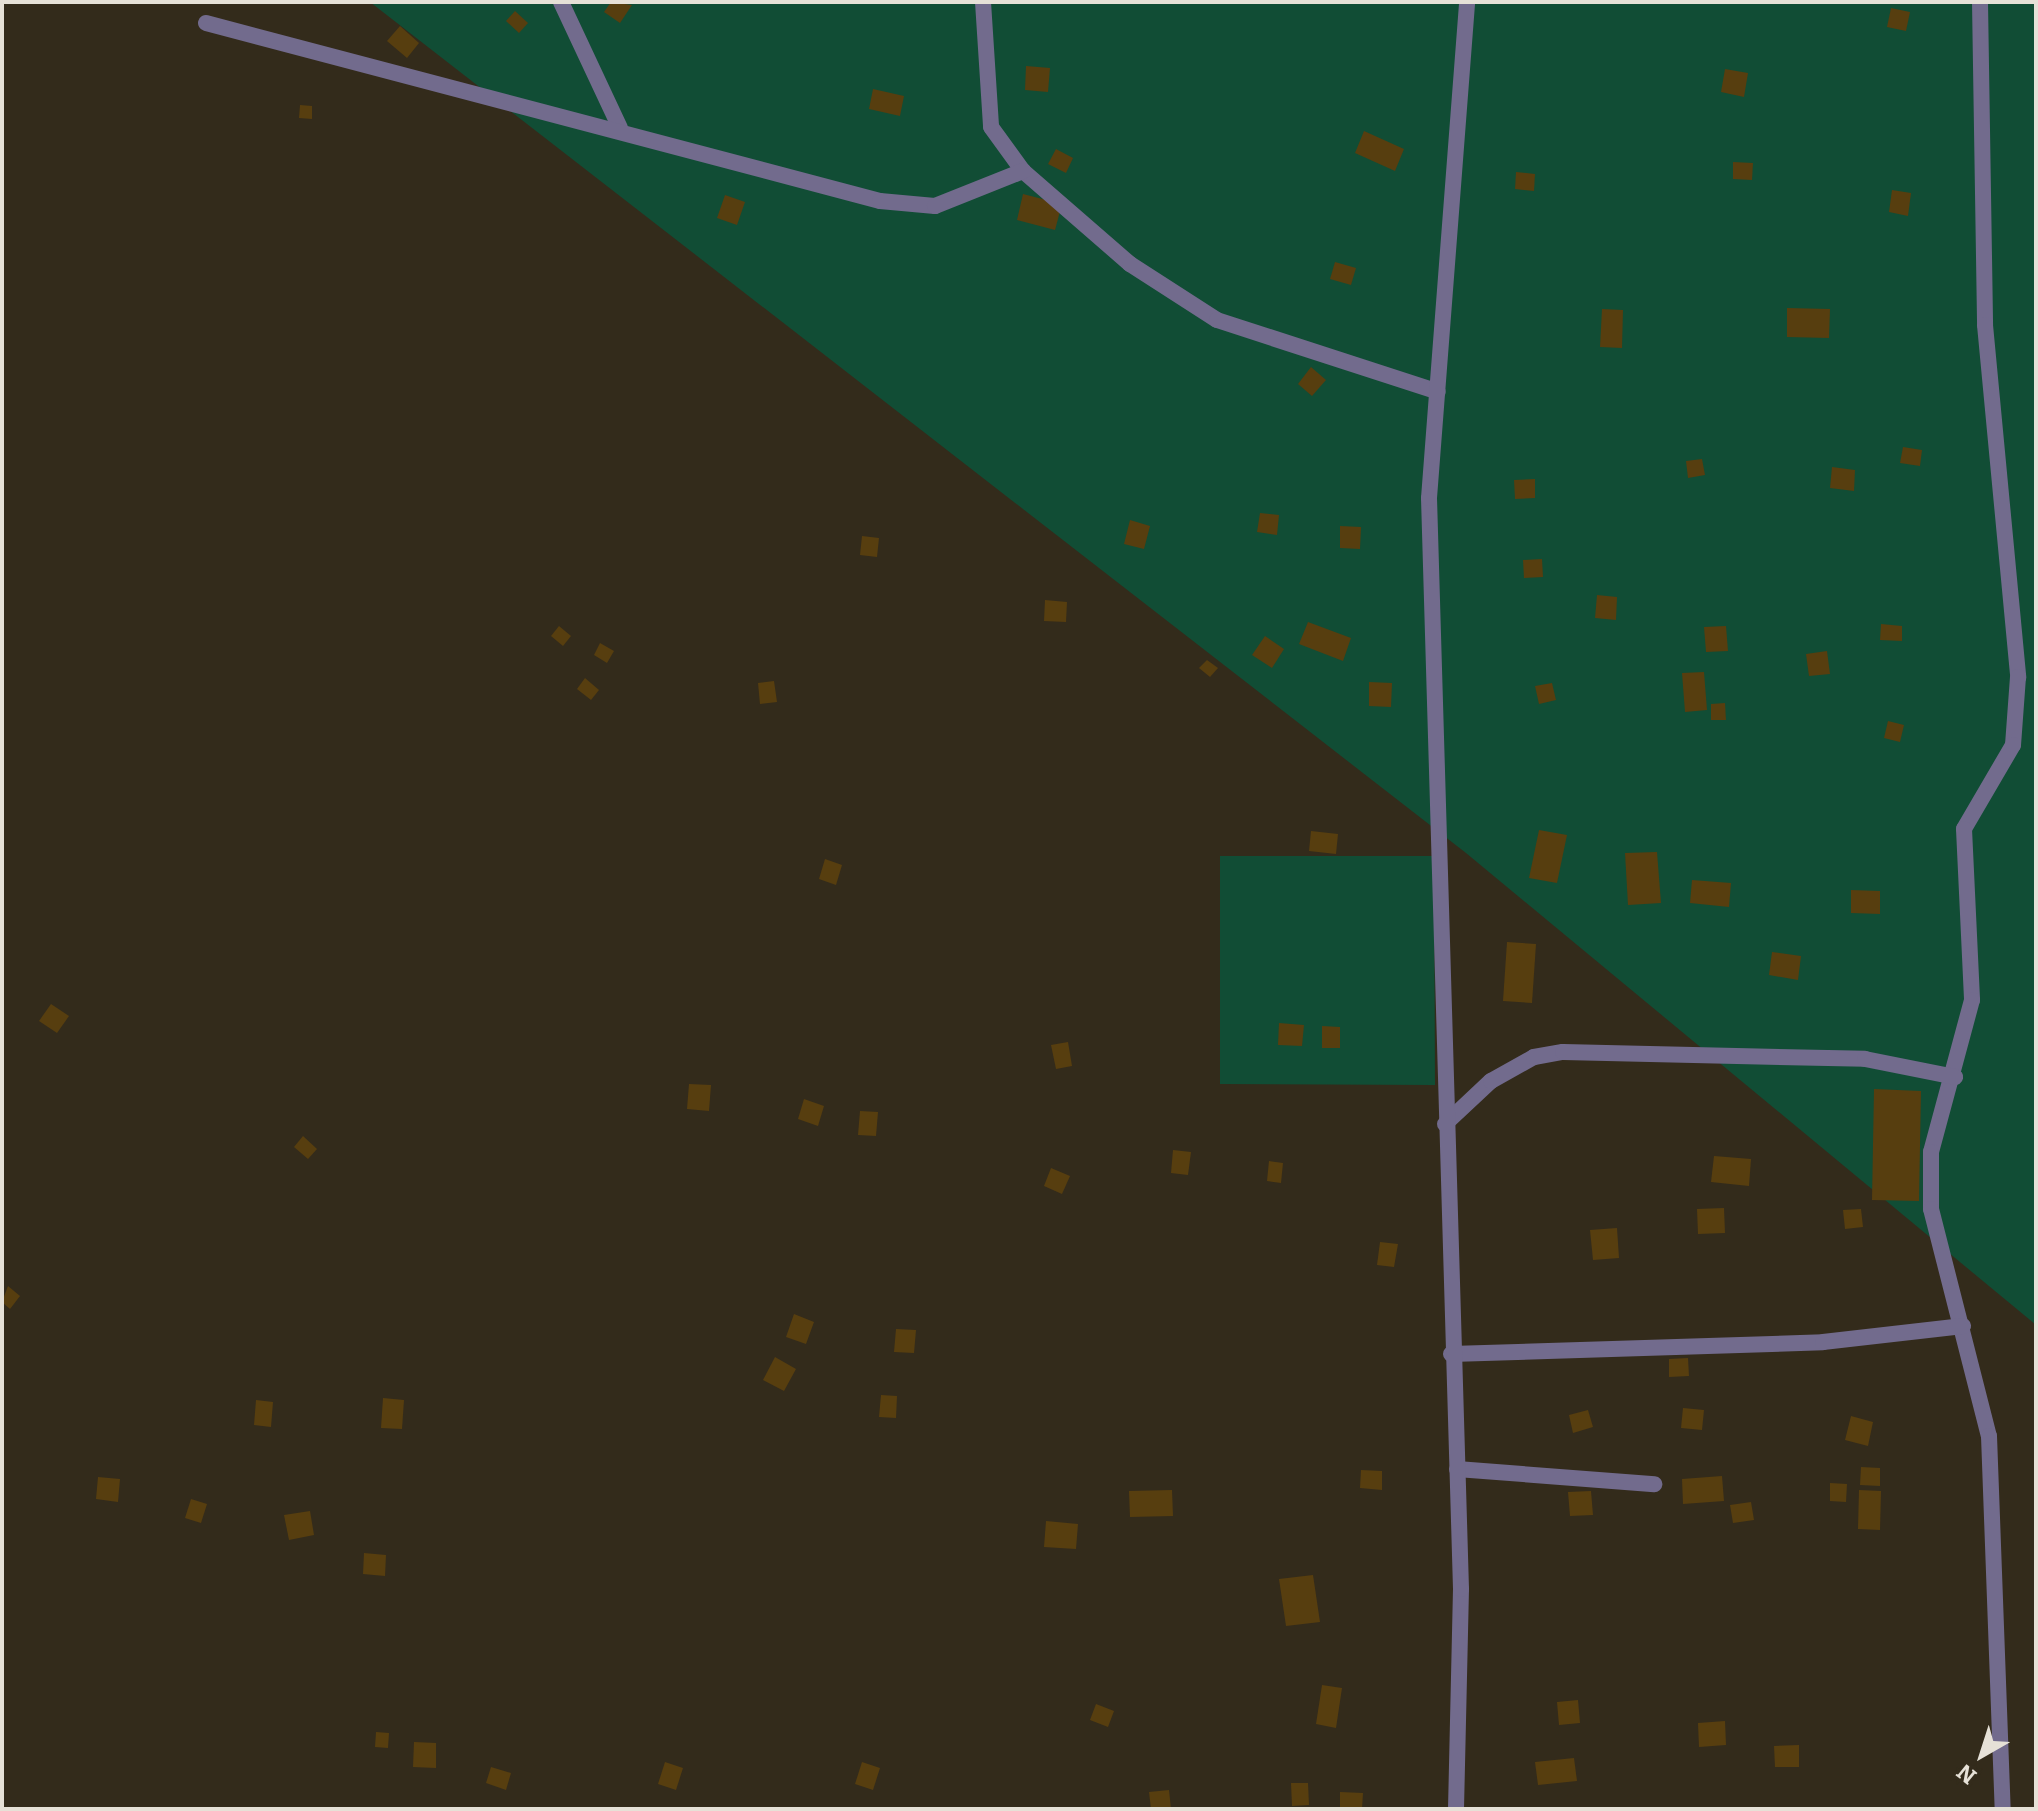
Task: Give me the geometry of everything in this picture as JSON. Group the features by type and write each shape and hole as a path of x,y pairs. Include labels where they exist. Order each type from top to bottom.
{"street":[{"path":"561,2 620,128"},
{"path":"983,2 991,127 1023,171 1182,301 1217,320 1438,392"},
{"path":"1456,1809 1457,1469 1451,1354 1429,498 1467,2"},
{"path":"1980,2 1985,325 2018,677 2013,745 1964,829 1972,1000 1955,1077 1931,1152 1931,1209 1989,1436 2003,1809"},
{"path":"206,23 620,128 880,201 935,206 1023,171"},
{"path":"1445,1124 1491,1081 1534,1057 1563,1052 1865,1059 1955,1077"},
{"path":"1451,1354 1823,1342 1963,1326"},
{"path":"1457,1469 1654,1484"}],"green space":[{"path":"370,2 2036,2 2036,1325 1466,853"},
{"path":"1220,856 1434,856 1435,1085 1220,1084"}],"building":[{"path":"611,2 632,5 620,23 604,12"},
{"path":"1891,8 1910,12 1906,31 1887,27"},
{"path":"515,11 528,23 519,33 506,21"},
{"path":"400,26 419,43 407,58 387,41"},
{"path":"1026,66 1050,68 1048,92 1025,90"},
{"path":"1725,69 1748,73 1744,97 1721,92"},
{"path":"873,89 904,96 900,116 869,109"},
{"path":"300,105 312,106 312,119 299,118"},
{"path":"1364,131 1404,149 1395,171 1355,153"},
{"path":"1056,149 1073,158 1066,173 1048,164"},
{"path":"1733,162 1753,163 1752,180 1733,179"},
{"path":"1516,172 1535,174 1534,191 1515,189"},
{"path":"1892,190 1911,193 1908,216 1889,212"},
{"path":"1023,194 1062,204 1055,230 1017,220"},
{"path":"725,195 745,202 737,225 717,218"},
{"path":"1335,262 1356,268 1351,285 1330,279"},
{"path":"1787,308 1830,309 1829,338 1787,337"},
{"path":"1602,309 1623,310 1622,348 1600,347"},
{"path":"1311,367 1326,380 1312,396 1298,384"},
{"path":"1903,447 1922,450 1920,466 1900,463"},
{"path":"1702,459 1705,475 1688,478 1686,461"},
{"path":"1832,467 1855,470 1854,491 1830,488"},
{"path":"1535,479 1535,498 1515,499 1514,480"},
{"path":"1260,513 1279,515 1277,535 1257,532"},
{"path":"1130,520 1150,526 1144,549 1124,544"},
{"path":"1340,526 1361,527 1360,549 1340,548"},
{"path":"862,536 879,538 877,557 860,555"},
{"path":"1542,559 1543,577 1524,578 1523,560"},
{"path":"1597,595 1617,597 1616,620 1595,618"},
{"path":"1045,600 1067,602 1066,622 1044,621"},
{"path":"1308,622 1351,638 1343,661 1299,644"},
{"path":"1881,624 1902,626 1902,641 1880,640"},
{"path":"559,626 571,636 563,646 551,636"},
{"path":"1726,626 1728,651 1706,652 1704,627"},
{"path":"1265,636 1284,649 1272,668 1252,655"},
{"path":"600,643 614,651 607,663 594,655"},
{"path":"1827,651 1830,674 1809,676 1806,654"},
{"path":"1207,660 1218,668 1210,677 1199,668"},
{"path":"1704,672 1707,710 1685,712 1682,673"},
{"path":"585,678 599,690 591,700 577,689"},
{"path":"774,681 777,702 760,704 758,683"},
{"path":"1369,682 1392,683 1391,707 1369,706"},
{"path":"1552,683 1556,700 1539,704 1535,686"},
{"path":"1725,703 1726,720 1711,720 1711,704"},
{"path":"1888,721 1904,725 1900,742 1884,738"},
{"path":"1539,830 1567,835 1557,883 1529,878"},
{"path":"1311,831 1338,834 1336,854 1309,851"},
{"path":"1657,852 1661,903 1628,905 1625,853"},
{"path":"825,859 842,865 836,885 819,879"},
{"path":"1692,880 1731,883 1729,907 1690,903"},
{"path":"1851,890 1880,891 1880,914 1851,913"},
{"path":"1507,942 1536,944 1532,1003 1503,1001"},
{"path":"1772,952 1801,956 1798,980 1769,975"},
{"path":"51,1004 69,1016 57,1033 39,1021"},
{"path":"1279,1023 1304,1025 1302,1046 1278,1045"},
{"path":"1322,1026 1340,1027 1340,1048 1322,1048"},
{"path":"1068,1042 1072,1066 1056,1069 1051,1045"},
{"path":"689,1084 711,1085 709,1111 687,1109"},
{"path":"1874,1089 1921,1091 1919,1201 1872,1200"},
{"path":"804,1099 824,1106 818,1126 798,1119"},
{"path":"860,1111 878,1112 876,1136 858,1135"},
{"path":"303,1136 317,1149 308,1159 294,1147"},
{"path":"1173,1150 1191,1152 1188,1175 1171,1173"},
{"path":"1714,1156 1751,1159 1749,1186 1711,1182"},
{"path":"1269,1161 1283,1163 1281,1183 1267,1181"},
{"path":"1051,1168 1070,1176 1062,1194 1044,1186"},
{"path":"1724,1208 1725,1233 1698,1234 1697,1209"},
{"path":"1861,1209 1863,1227 1845,1229 1843,1210"},
{"path":"1617,1228 1619,1258 1593,1260 1590,1230"},
{"path":"1380,1242 1398,1244 1394,1267 1377,1265"},
{"path":"8,1286 20,1296 10,1309 2,1302"},
{"path":"794,1314 814,1322 806,1344 786,1337"},
{"path":"896,1329 916,1330 914,1353 894,1352"},
{"path":"775,1357 796,1369 784,1391 763,1380"},
{"path":"1688,1358 1689,1376 1669,1377 1669,1359"},
{"path":"881,1395 897,1396 896,1418 879,1417"},
{"path":"383,1398 404,1400 402,1429 381,1428"},
{"path":"256,1400 273,1402 271,1427 254,1425"},
{"path":"1683,1408 1704,1410 1702,1430 1681,1428"},
{"path":"1588,1410 1593,1427 1573,1433 1569,1415"},
{"path":"1851,1416 1873,1422 1868,1446 1845,1440"},
{"path":"1861,1467 1880,1468 1880,1486 1860,1485"},
{"path":"1361,1470 1382,1471 1382,1490 1360,1488"},
{"path":"1722,1476 1724,1501 1683,1504 1682,1479"},
{"path":"98,1477 120,1479 118,1502 96,1499"},
{"path":"1830,1483 1847,1484 1846,1502 1830,1501"},
{"path":"1172,1490 1173,1516 1130,1517 1129,1491"},
{"path":"1859,1490 1881,1491 1880,1530 1858,1529"},
{"path":"1591,1491 1593,1515 1570,1516 1568,1492"},
{"path":"191,1499 207,1504 201,1523 185,1518"},
{"path":"1751,1502 1754,1520 1733,1523 1730,1505"},
{"path":"310,1511 314,1535 289,1540 284,1515"},
{"path":"1046,1521 1078,1524 1076,1549 1044,1547"},
{"path":"364,1553 386,1555 385,1576 363,1574"},
{"path":"1313,1575 1320,1622 1286,1626 1279,1579"},
{"path":"1322,1685 1342,1688 1336,1728 1316,1724"},
{"path":"1578,1700 1580,1723 1559,1725 1557,1702"},
{"path":"1096,1704 1114,1711 1108,1727 1090,1720"},
{"path":"1725,1721 1726,1745 1699,1747 1698,1723"},
{"path":"376,1732 389,1733 388,1748 375,1747"},
{"path":"414,1742 436,1743 436,1768 413,1767"},
{"path":"1799,1745 1799,1767 1775,1767 1774,1746"},
{"path":"1574,1758 1577,1781 1538,1785 1535,1762"},
{"path":"665,1762 683,1768 676,1790 658,1784"},
{"path":"862,1762 880,1768 873,1790 855,1784"},
{"path":"491,1767 511,1773 506,1790 486,1783"},
{"path":"1291,1783 1308,1783 1309,1805 1292,1806"},
{"path":"1169,1790 1171,1809 1151,1809 1149,1792"},
{"path":"1340,1792 1363,1793 1362,1809 1340,1809"}]}
